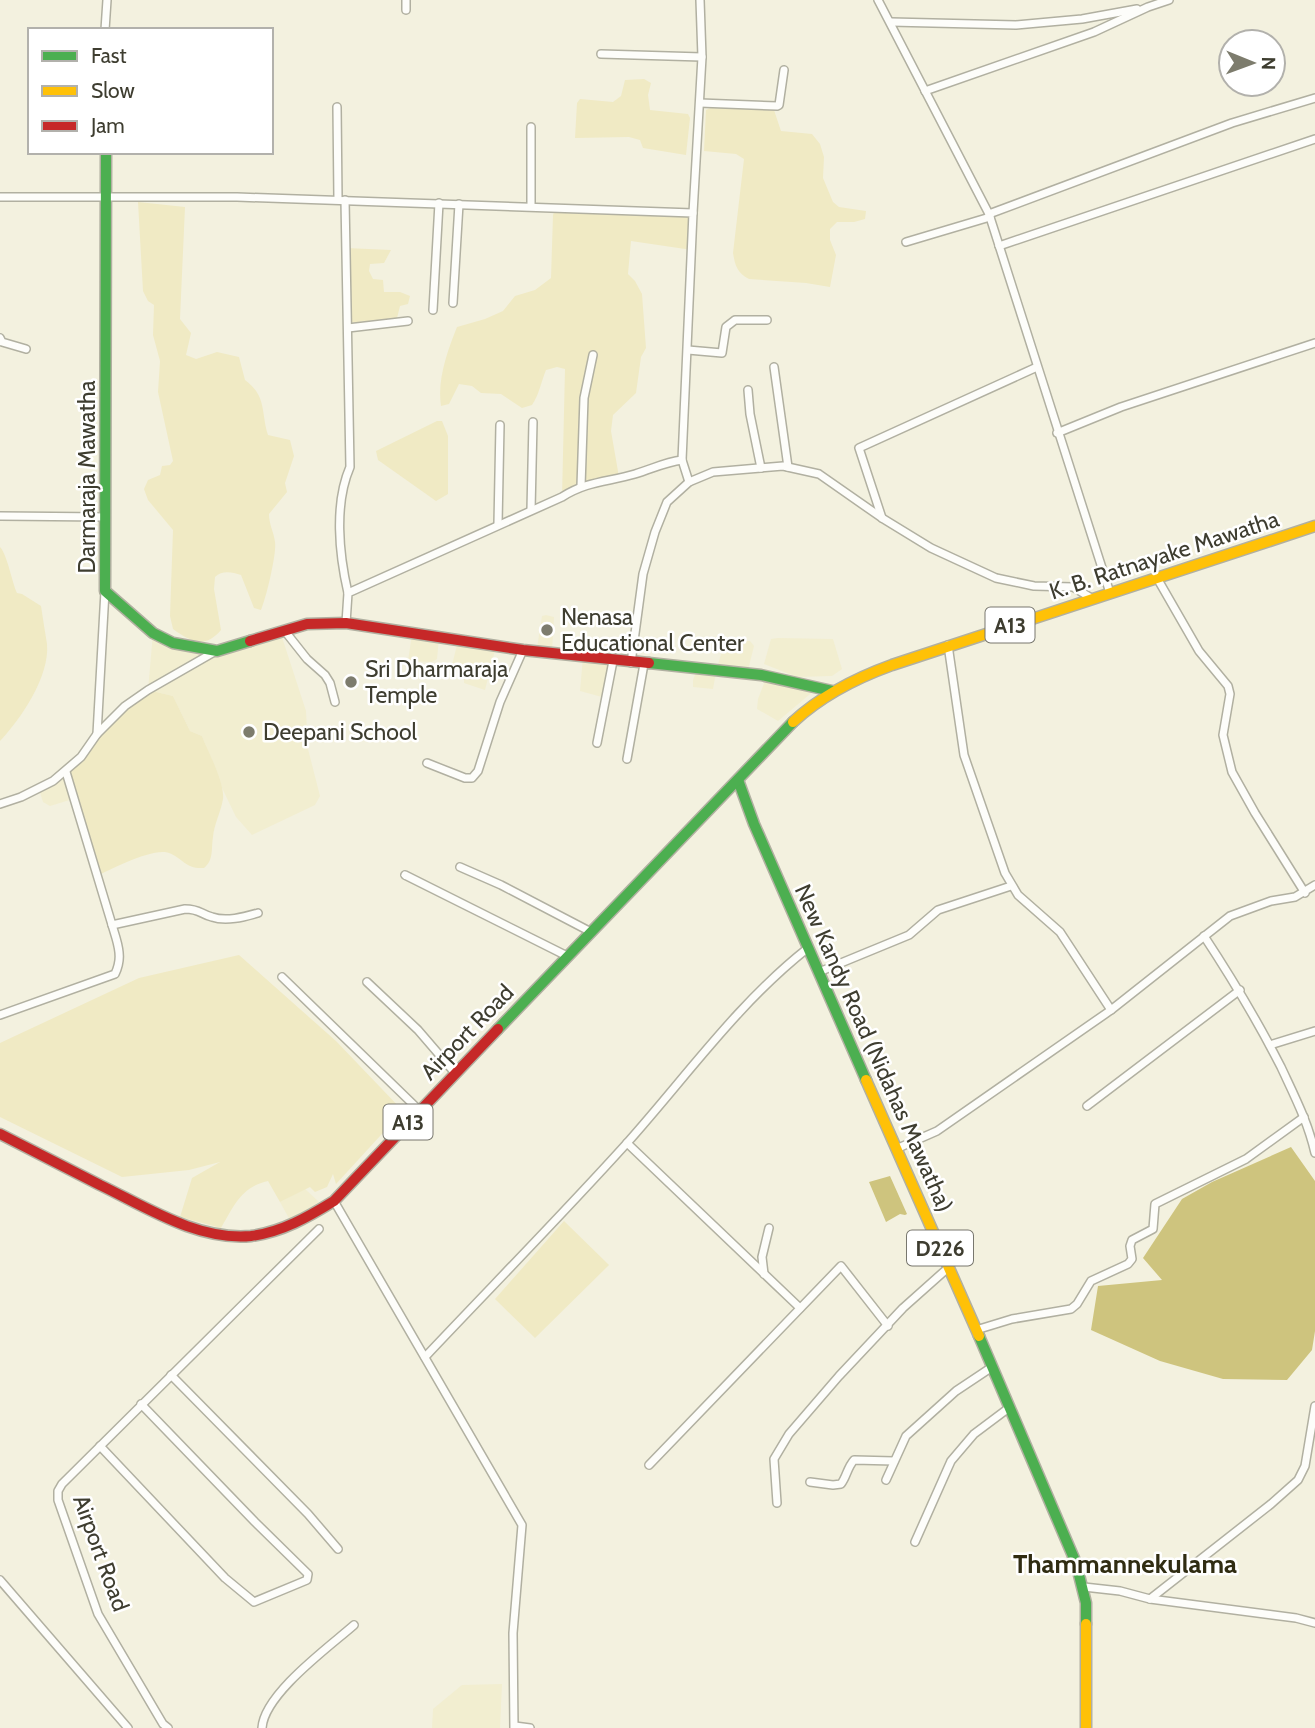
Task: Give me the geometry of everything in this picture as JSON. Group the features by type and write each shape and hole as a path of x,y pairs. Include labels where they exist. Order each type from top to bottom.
{"main road":[{"name":"Darmaraja Mawatha","path":"106,154 105,591 153,633 173,643 217,651 307,624 346,624 523,650 761,676 832,691"},
{"name":"K. B. Ratnayake Mawatha","path":"738,780 797,718 820,698 879,669 1315,526"},
{"name":"Airport Road","path":"0,1134 163,1218 207,1233 263,1235 293,1226 334,1201 738,780"},
{"name":"New Kandy Road (Nidahas Mawatha)","path":"738,780 808,948 1048,1494 1084,1587 1086,1728"}],"street":[{"path":"105,28 107,0"},
{"path":"406,10 407,0"},
{"path":"689,482 682,460 702,57 700,0"},
{"path":"878,0 989,216 1110,593"},
{"path":"925,91 1094,32 1169,0"},
{"path":"891,22 1016,24 1082,19 1148,7"},
{"path":"601,54 702,57"},
{"path":"700,103 777,106 784,70"},
{"path":"906,242 989,216 1232,123 1315,98"},
{"path":"337,107 348,328 350,467 345,480 340,559 348,593 346,624"},
{"path":"531,127 531,206"},
{"path":"999,246 1315,139"},
{"path":"0,197 107,195 342,199 693,213"},
{"path":"433,310 439,203"},
{"path":"453,303 459,204"},
{"path":"688,350 722,353 726,343 726,327 735,320 767,320"},
{"path":"348,328 408,321"},
{"path":"0,338 2,342 26,349"},
{"path":"1058,433 1121,408 1315,343"},
{"path":"581,486 584,398 593,355"},
{"path":"774,367 788,467"},
{"path":"882,518 859,449 1037,368"},
{"path":"748,390 761,468"},
{"path":"531,510 533,422"},
{"path":"498,524 500,425"},
{"path":"348,593 581,486 635,474 668,461 682,460"},
{"path":"631,663 643,574 667,502 689,482 713,472 788,467 819,474 931,548 996,578 1034,586 1073,587 1093,599"},
{"path":"0,516 106,517"},
{"path":"1157,578 1199,651 1228,686 1230,694 1223,735 1232,772 1305,892"},
{"path":"97,734 105,591"},
{"path":"284,630 307,659 325,675 335,702"},
{"path":"948,645 964,755 1011,886 1060,932 1111,1010"},
{"path":"427,763 465,778 472,778 478,771 500,702 523,650"},
{"path":"0,804 39,789 66,772 81,757 97,734 137,698 217,651"},
{"path":"597,743 613,660"},
{"path":"627,759 645,664"},
{"path":"0,1016 115,974 119,966 120,954 66,772"},
{"path":"460,866 591,932"},
{"path":"405,875 567,956"},
{"path":"896,1149 937,1130 1111,1010 1230,916 1251,907 1305,892 1315,885"},
{"path":"819,972 909,935 938,909 1011,886"},
{"path":"112,926 185,909 197,909 220,919 241,918 258,913"},
{"path":"1204,936 1241,990 1304,1117 1315,1153"},
{"path":"425,1357 627,1143 729,1024 808,948"},
{"path":"282,977 419,1110"},
{"path":"367,982 418,1030 455,1073"},
{"path":"1087,1106 1241,990"},
{"path":"1269,1045 1315,1031"},
{"path":"976,1329 1012,1319 1071,1309 1091,1281 1128,1264 1132,1259 1132,1240 1153,1229 1155,1204 1246,1158 1304,1117"},
{"path":"627,1143 800,1308"},
{"path":"334,1201 522,1525 513,1633 515,1727 530,1728"},
{"path":"764,1275 762,1257 769,1227"},
{"name":"Airport Road","path":"168,1728 163,1724 99,1614 58,1500 58,1491 141,1404 319,1229"},
{"path":"649,1465 841,1266 888,1326"},
{"path":"777,1503 775,1459 789,1434 839,1376 904,1308 949,1267"},
{"path":"886,1480 906,1436 956,1391 992,1367"},
{"path":"171,1375 338,1549"},
{"path":"100,1446 225,1578 254,1602 307,1580 308,1574 141,1404"},
{"path":"1150,1599 1272,1504 1298,1480 1305,1466 1315,1406"},
{"path":"915,1542 951,1461 974,1434 1010,1407"},
{"path":"810,1482 841,1484 848,1467 854,1461 894,1461"},
{"path":"0,1580 128,1728"},
{"path":"1084,1587 1315,1623"},
{"path":"262,1728 262,1718 273,1700 307,1665 354,1625"}],"shaded area":[{"path":"644,79 651,83 648,95 650,110 688,114 690,118 686,155 643,148 640,140 629,137 575,138 577,103 580,99 613,102 621,96 625,80"},
{"path":"714,106 758,106 774,110 781,131 812,134 820,144 824,157 823,178 833,202 839,207 866,211 865,219 837,222 830,229 830,240 836,255 830,287 749,279 739,271 733,253 744,159 736,154 704,151 706,110"},
{"path":"138,202 185,207 180,319 191,333 186,355 196,359 217,352 239,357 245,380 260,399 268,435 290,440 294,456 285,483 287,492 269,514 275,548 271,576 261,610 254,608 241,575 221,573 215,577 214,589 221,630 209,640 198,642 173,629 170,616 173,530 148,500 144,489 148,480 160,475 162,466 170,465 173,461 158,392 160,361 153,335 154,305 148,301 143,291"},
{"path":"556,207 693,210 692,250 631,241 628,274 642,294 646,348 641,357 636,393 613,415 611,431 619,477 562,497 565,369 557,367 546,370 532,405 522,408 501,394 481,393 472,386 459,384 449,404 441,406 440,396 444,366 457,327 503,311 515,296 535,290 551,278 553,215"},
{"path":"346,248 391,250 384,263 370,264 369,271 373,279 383,280 384,292 400,292 410,296 408,304 400,306 397,318 348,323"},
{"path":"442,421 448,436 448,494 436,501 378,460 376,451"},
{"path":"0,547 17,593 41,606 47,656 39,683 25,709 0,741"},
{"name":"Nenasa Educational Center","path":"542,616 554,617 552,651 537,648"},
{"name":"Deepani School","path":"280,631 306,711 308,749 320,796 315,805 252,835 236,817 202,736 190,731 173,696 148,690 153,633 217,651"},
{"path":"412,634 439,638 437,659 432,662 408,661"},
{"path":"771,639 833,639 842,669 832,676 797,677 764,664"},
{"path":"458,641 496,646 485,690 464,683 464,674 455,670 452,665"},
{"path":"725,641 750,641 754,646 747,674 716,672 713,689 693,687 697,670 716,671"},
{"path":"583,657 613,661 602,697 580,691"},
{"path":"765,681 815,690 778,721 757,709"},
{"path":"148,690 173,696 190,731 202,736 219,776 223,799 214,832 211,858 204,868 198,868 169,853 153,853 97,876 66,772 97,734"},
{"path":"66,772 73,799 50,806 43,802 39,789"},
{"path":"239,955 336,1041 403,1111 336,1184 333,1174 327,1187 315,1192 310,1187 280,1202 268,1181 259,1184 239,1198 221,1228 180,1217 192,1178 220,1162 189,1170 122,1177 0,1117 0,1043 139,978"},
{"path":"1291,1147 1315,1181 1315,1331 1312,1350 1287,1380 1223,1379 1160,1361 1091,1330 1098,1286 1162,1280 1143,1258 1182,1199 1212,1182"},
{"path":"890,1176 907,1214 900,1214 886,1222 869,1182"},
{"path":"305,1189 319,1202 290,1220 280,1202"},
{"path":"564,1221 609,1265 535,1338 495,1299"},
{"path":"502,1684 500,1728 432,1728 433,1709 462,1685"}],"traffic: fast":[{"path":"106,154 105,591 153,633 173,643 217,651 250,641"},
{"path":"649,663 761,675 832,691"},
{"path":"498,1029 793,722"},
{"path":"738,780 754,824 866,1080"},
{"path":"979,1336 1076,1563 1086,1603 1086,1624"}],"traffic: slow":[{"path":"793,722 840,688 892,665 1315,526"},
{"path":"866,1080 979,1336"},
{"path":"1086,1624 1086,1728"}],"traffic: jam":[{"path":"250,641 307,624 346,623 523,650 649,663"},
{"path":"0,1134 173,1221 231,1236 262,1234 294,1223 334,1201 498,1029"}],"place":[{"name":"Nenasa Educational Center","path":"547,630"},
{"name":"Sri Dharmaraja Temple","path":"351,682"},
{"name":"Deepani School","path":"249,732"}],"district":[{"name":"Thammannekulama","path":"1125,1564"}]}
